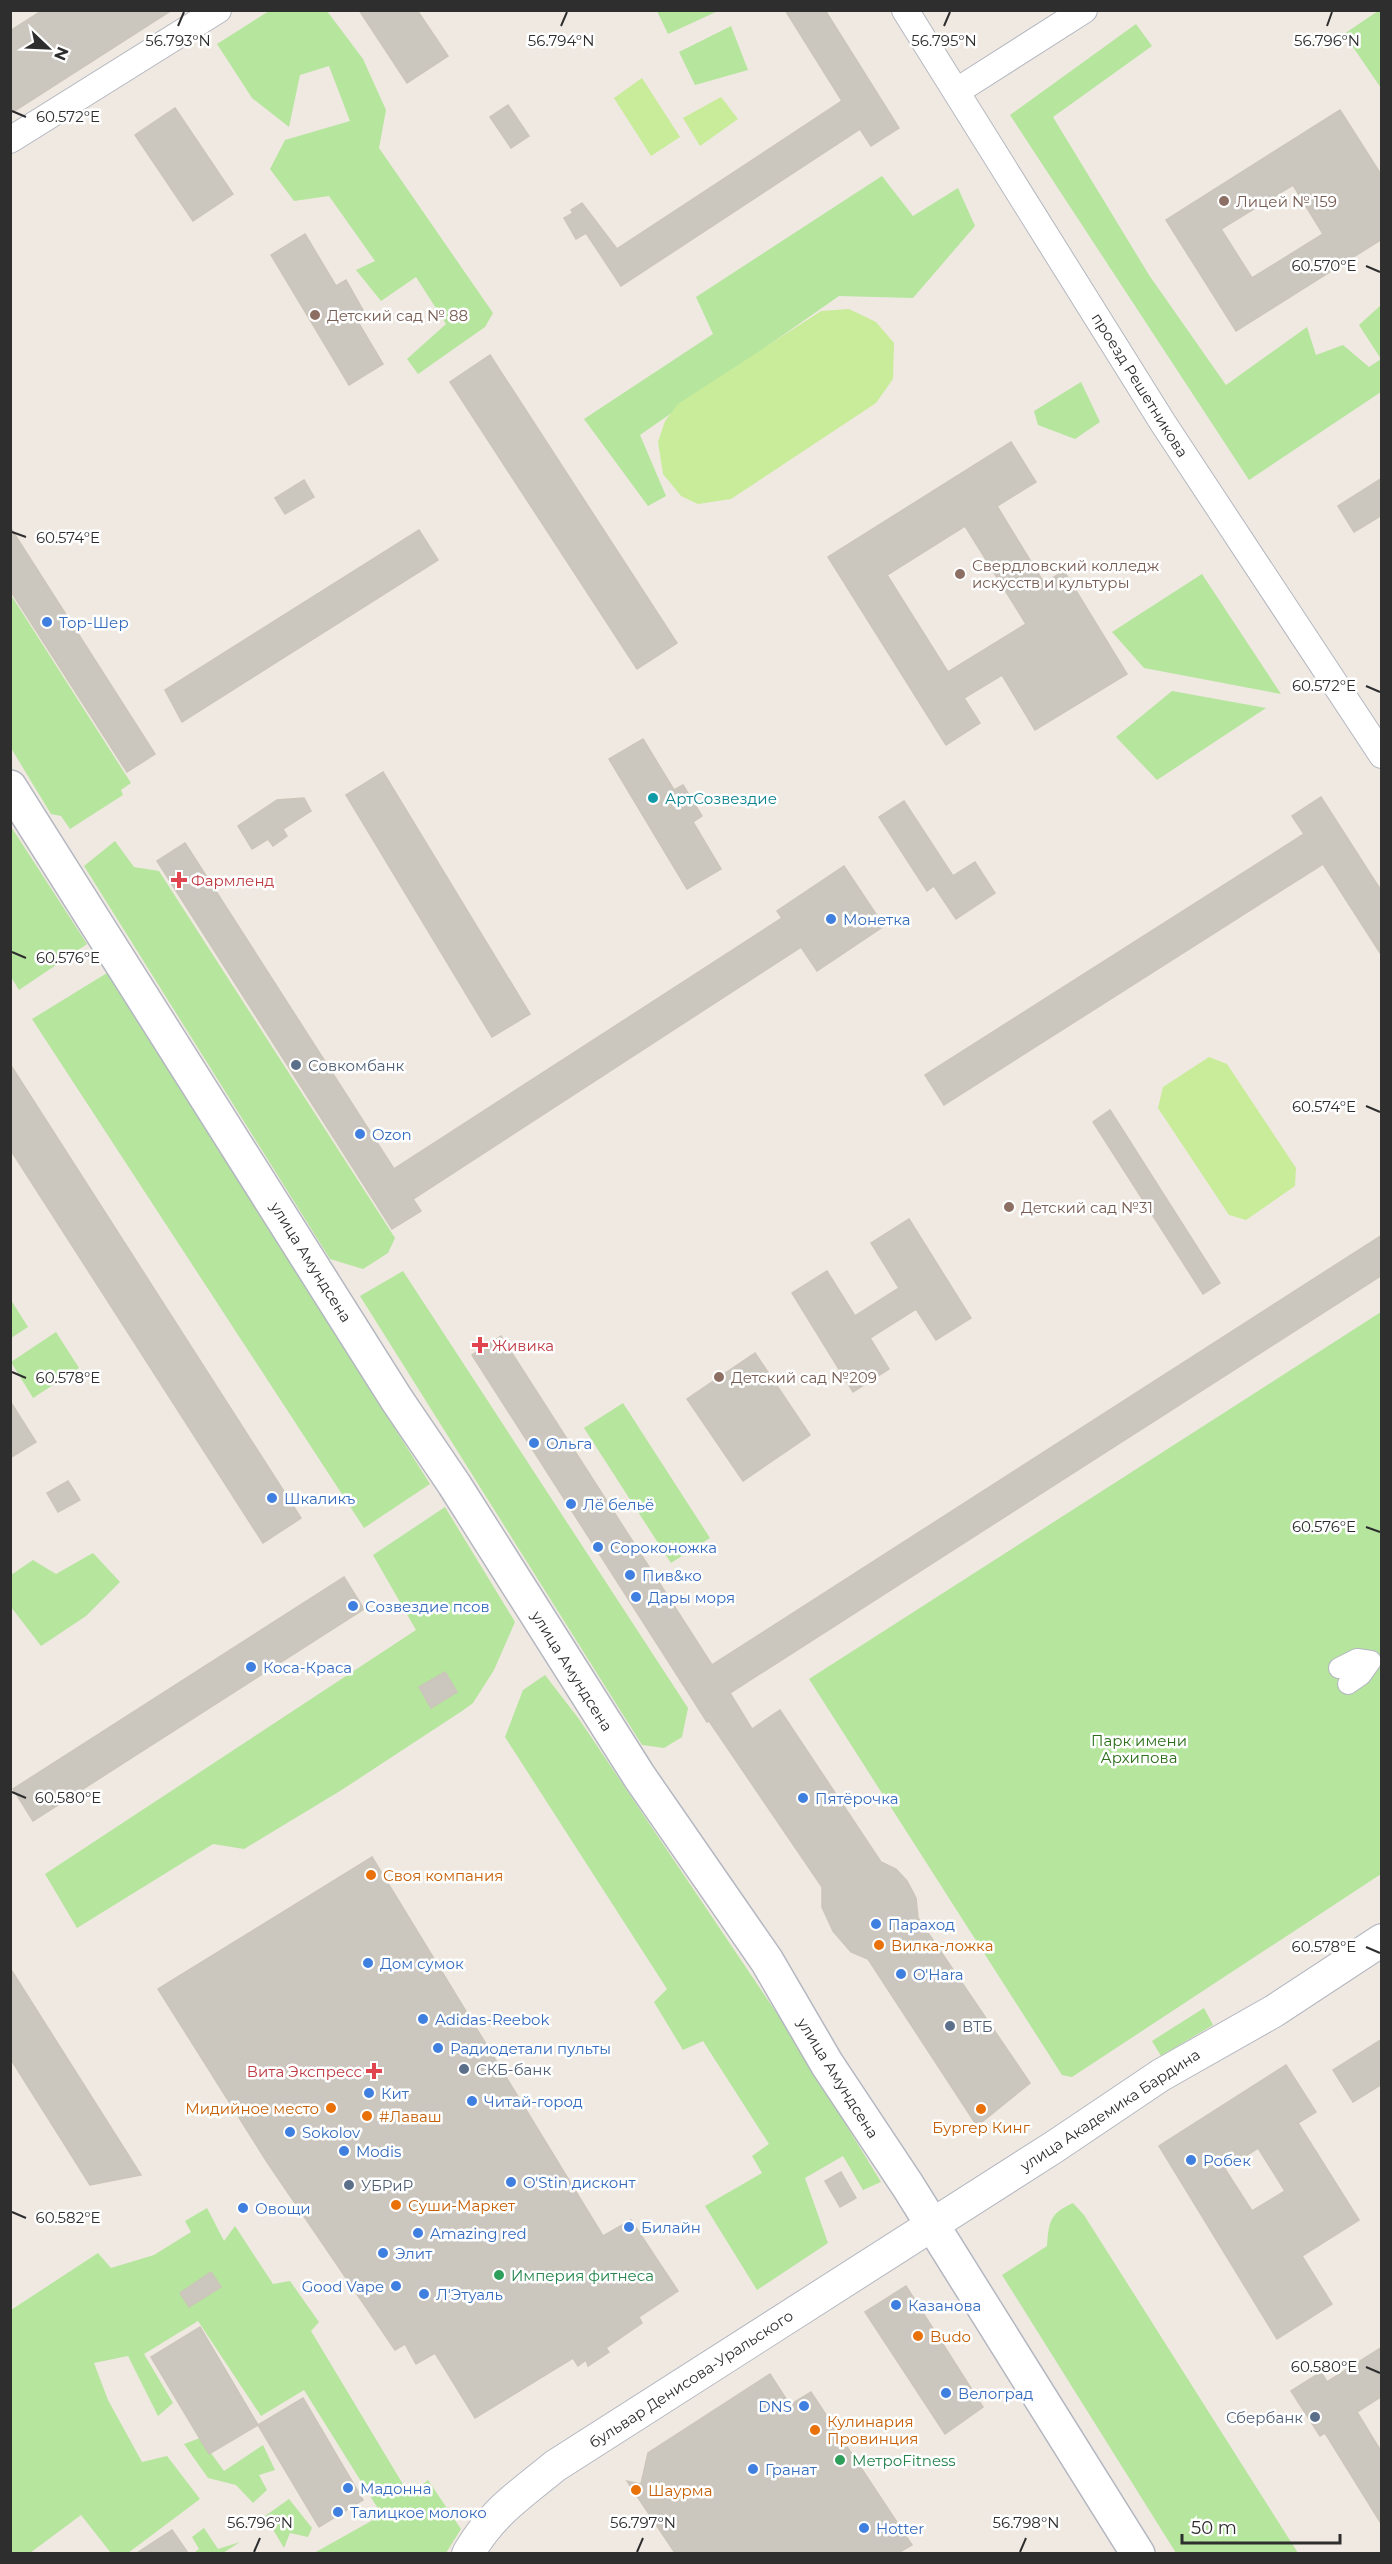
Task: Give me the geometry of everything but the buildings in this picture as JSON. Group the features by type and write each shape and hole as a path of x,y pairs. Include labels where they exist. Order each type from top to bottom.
{"main road":[{"name":"улица Амундсена","path":"10,787 397,1400 454,1484 639,1776 767,1961 827,2064 932,2224 1138,2553"}],"street":[{"path":"10,140 218,10"},
{"name":"проезд Решетникова","path":"905,10 1170,433 1382,755"},
{"path":"957,91 1084,10"},
{"path":"1343,1676 1356,1659 1376,1659"},
{"name":"улица Академика Бардина","path":"932,2224 1054,2147 1161,2075 1274,2011 1382,1940"},
{"name":"бульвар Денисова-Уральского","path":"468,2553 496,2514 555,2466 932,2224"}],"green space":[{"path":"269,11 327,11 363,59 386,110 379,148 493,313 485,327 418,374 407,359 446,324 416,277 381,301 356,270 375,261 329,196 294,201 270,169 285,140 350,121 329,66 300,75 289,127 252,98 217,44"},
{"path":"657,11 718,11 668,34"},
{"path":"1378,11 1382,11 1381,88 1344,34"},
{"path":"1136,24 1152,46 1053,117 1149,275 1226,385 1307,327 1316,355 1343,345 1369,367 1381,359 1381,392 1249,480 1010,115"},
{"path":"731,26 748,70 695,85 679,52"},
{"path":"642,78 680,137 651,156 614,98"},
{"path":"721,97 738,119 700,146 683,118"},
{"path":"882,176 913,216 958,188 975,226 913,298 839,296 640,435 666,496 648,506 584,419 713,334 696,297"},
{"path":"1381,305 1381,359 1359,325"},
{"path":"849,309 876,322 894,343 893,379 876,403 731,499 698,504 681,496 663,474 658,442 665,421 678,404 821,311"},
{"path":"1081,382 1100,422 1075,439 1038,425 1034,411"},
{"path":"1202,574 1281,694 1144,668 1112,632"},
{"path":"11,595 131,783 121,790 123,795 70,829 61,816 51,814 11,748"},
{"path":"1172,691 1266,708 1157,780 1116,737"},
{"path":"10,825 87,944 19,990 11,977"},
{"path":"115,841 134,867 159,871 395,1238 388,1253 363,1269 330,1259 84,866"},
{"path":"107,973 430,1484 364,1528 32,1019"},
{"path":"1209,1057 1227,1064 1296,1168 1295,1186 1246,1220 1229,1215 1158,1108 1163,1087"},
{"path":"403,1271 688,1708 682,1737 664,1748 642,1745 360,1296"},
{"path":"11,1300 28,1327 10,1338"},
{"name":"Парк имени Архипова","path":"1381,1312 1381,1874 1072,2077 1062,2075 809,1679"},
{"path":"56,1332 79,1368 33,1398 11,1362"},
{"path":"623,1403 710,1538 671,1563 584,1428"},
{"path":"445,1507 515,1622 494,1670 473,1703 340,1791 244,1849 213,1844 77,1928 45,1874 416,1630 373,1555"},
{"path":"93,1553 120,1582 86,1616 41,1646 11,1607 11,1575 33,1560 56,1574"},
{"path":"545,1675 579,1719 790,2033 881,2182 863,2190 843,2156 805,2178 828,2243 757,2290 705,2206 762,2173 752,2156 769,2144 703,2041 683,2050 654,2002 667,1989 505,1737 523,1690"},
{"path":"1204,2008 1213,2025 1161,2056 1152,2041"},
{"path":"1073,2203 1084,2215 1298,2553 1176,2553 1002,2275 1047,2246 1050,2225 1055,2215"},
{"path":"207,2208 224,2241 235,2226 273,2284 290,2281 319,2322 311,2331 410,2496 428,2480 461,2529 446,2553 314,2553 382,2515 304,2390 261,2416 198,2321 144,2354 173,2403 158,2416 128,2356 94,2363 108,2400 142,2462 167,2456 200,2499 128,2553 111,2553 81,2515 30,2553 11,2554 11,2310 98,2253 111,2268 154,2255 191,2232 185,2221"},
{"path":"200,2438 224,2471 263,2445 275,2470 259,2475 267,2490 253,2503 236,2485 208,2478 184,2444"},
{"path":"289,2499 312,2528 308,2537 290,2533 284,2548 265,2516"},
{"path":"204,2528 218,2549 240,2542 223,2553 194,2553 199,2549 192,2537"}],"place":[{"name":"Лицей № 159","path":"1224,201"},
{"name":"Детский сад № 88","path":"315,315"},
{"name":"Свердловский колледж искусств и культуры","path":"960,574"},
{"name":"Тор-Шер","path":"47,622"},
{"name":"АртСозвездие","path":"653,798"},
{"name":"Фармленд","path":"179,880"},
{"name":"Монетка","path":"831,919"},
{"name":"Совкомбанк","path":"296,1065"},
{"name":"Ozon","path":"360,1134"},
{"name":"Детский сад №31","path":"1009,1207"},
{"name":"Живика","path":"480,1345"},
{"name":"Детский сад №209","path":"719,1377"},
{"name":"Ольга","path":"534,1443"},
{"name":"Шкаликъ","path":"272,1498"},
{"name":"Лё бельё","path":"571,1504"},
{"name":"Сороконожка","path":"598,1547"},
{"name":"Пив&ко","path":"630,1575"},
{"name":"Дары моря","path":"636,1597"},
{"name":"Созвездие псов","path":"353,1606"},
{"name":"Коса-Краса","path":"251,1667"},
{"name":"Пятёрочка","path":"803,1798"},
{"name":"Своя компания","path":"371,1875"},
{"name":"Параход","path":"876,1924"},
{"name":"Вилка-ложка","path":"879,1945"},
{"name":"Дом сумок","path":"368,1963"},
{"name":"O'Hara","path":"901,1974"},
{"name":"Adidas-Reebok","path":"423,2019"},
{"name":"ВТБ","path":"950,2026"},
{"name":"Радиодетали пульты","path":"438,2048"},
{"name":"СКБ-банк","path":"464,2069"},
{"name":"Вита Экспресс","path":"374,2071"},
{"name":"Кит","path":"369,2093"},
{"name":"Читай-город","path":"472,2101"},
{"name":"Мидийное место","path":"331,2108"},
{"name":"Бургер Кинг","path":"981,2109"},
{"name":"#Лаваш","path":"367,2116"},
{"name":"Sokolov","path":"290,2132"},
{"name":"Modis","path":"344,2151"},
{"name":"Робек","path":"1191,2160"},
{"name":"O'Stin дисконт","path":"511,2182"},
{"name":"УБРиР","path":"349,2185"},
{"name":"Суши-Маркет","path":"396,2205"},
{"name":"Овощи","path":"243,2208"},
{"name":"Билайн","path":"629,2227"},
{"name":"Amazing red","path":"418,2233"},
{"name":"Элит","path":"383,2253"},
{"name":"Империя фитнеса","path":"499,2275"},
{"name":"Good Vape","path":"396,2286"},
{"name":"Л'Этуаль","path":"424,2294"},
{"name":"Казанова","path":"896,2305"},
{"name":"Budo","path":"918,2336"},
{"name":"Велоград","path":"946,2393"},
{"name":"DNS","path":"804,2406"},
{"name":"Сбербанк","path":"1315,2417"},
{"name":"Кулинария Провинция","path":"815,2430"},
{"name":"МетроFitness","path":"840,2460"},
{"name":"Гранат","path":"753,2469"},
{"name":"Мадонна","path":"348,2488"},
{"name":"Шаурма","path":"636,2490"},
{"name":"Талицкое молоко","path":"338,2512"},
{"name":"Hotter","path":"864,2528"}]}
